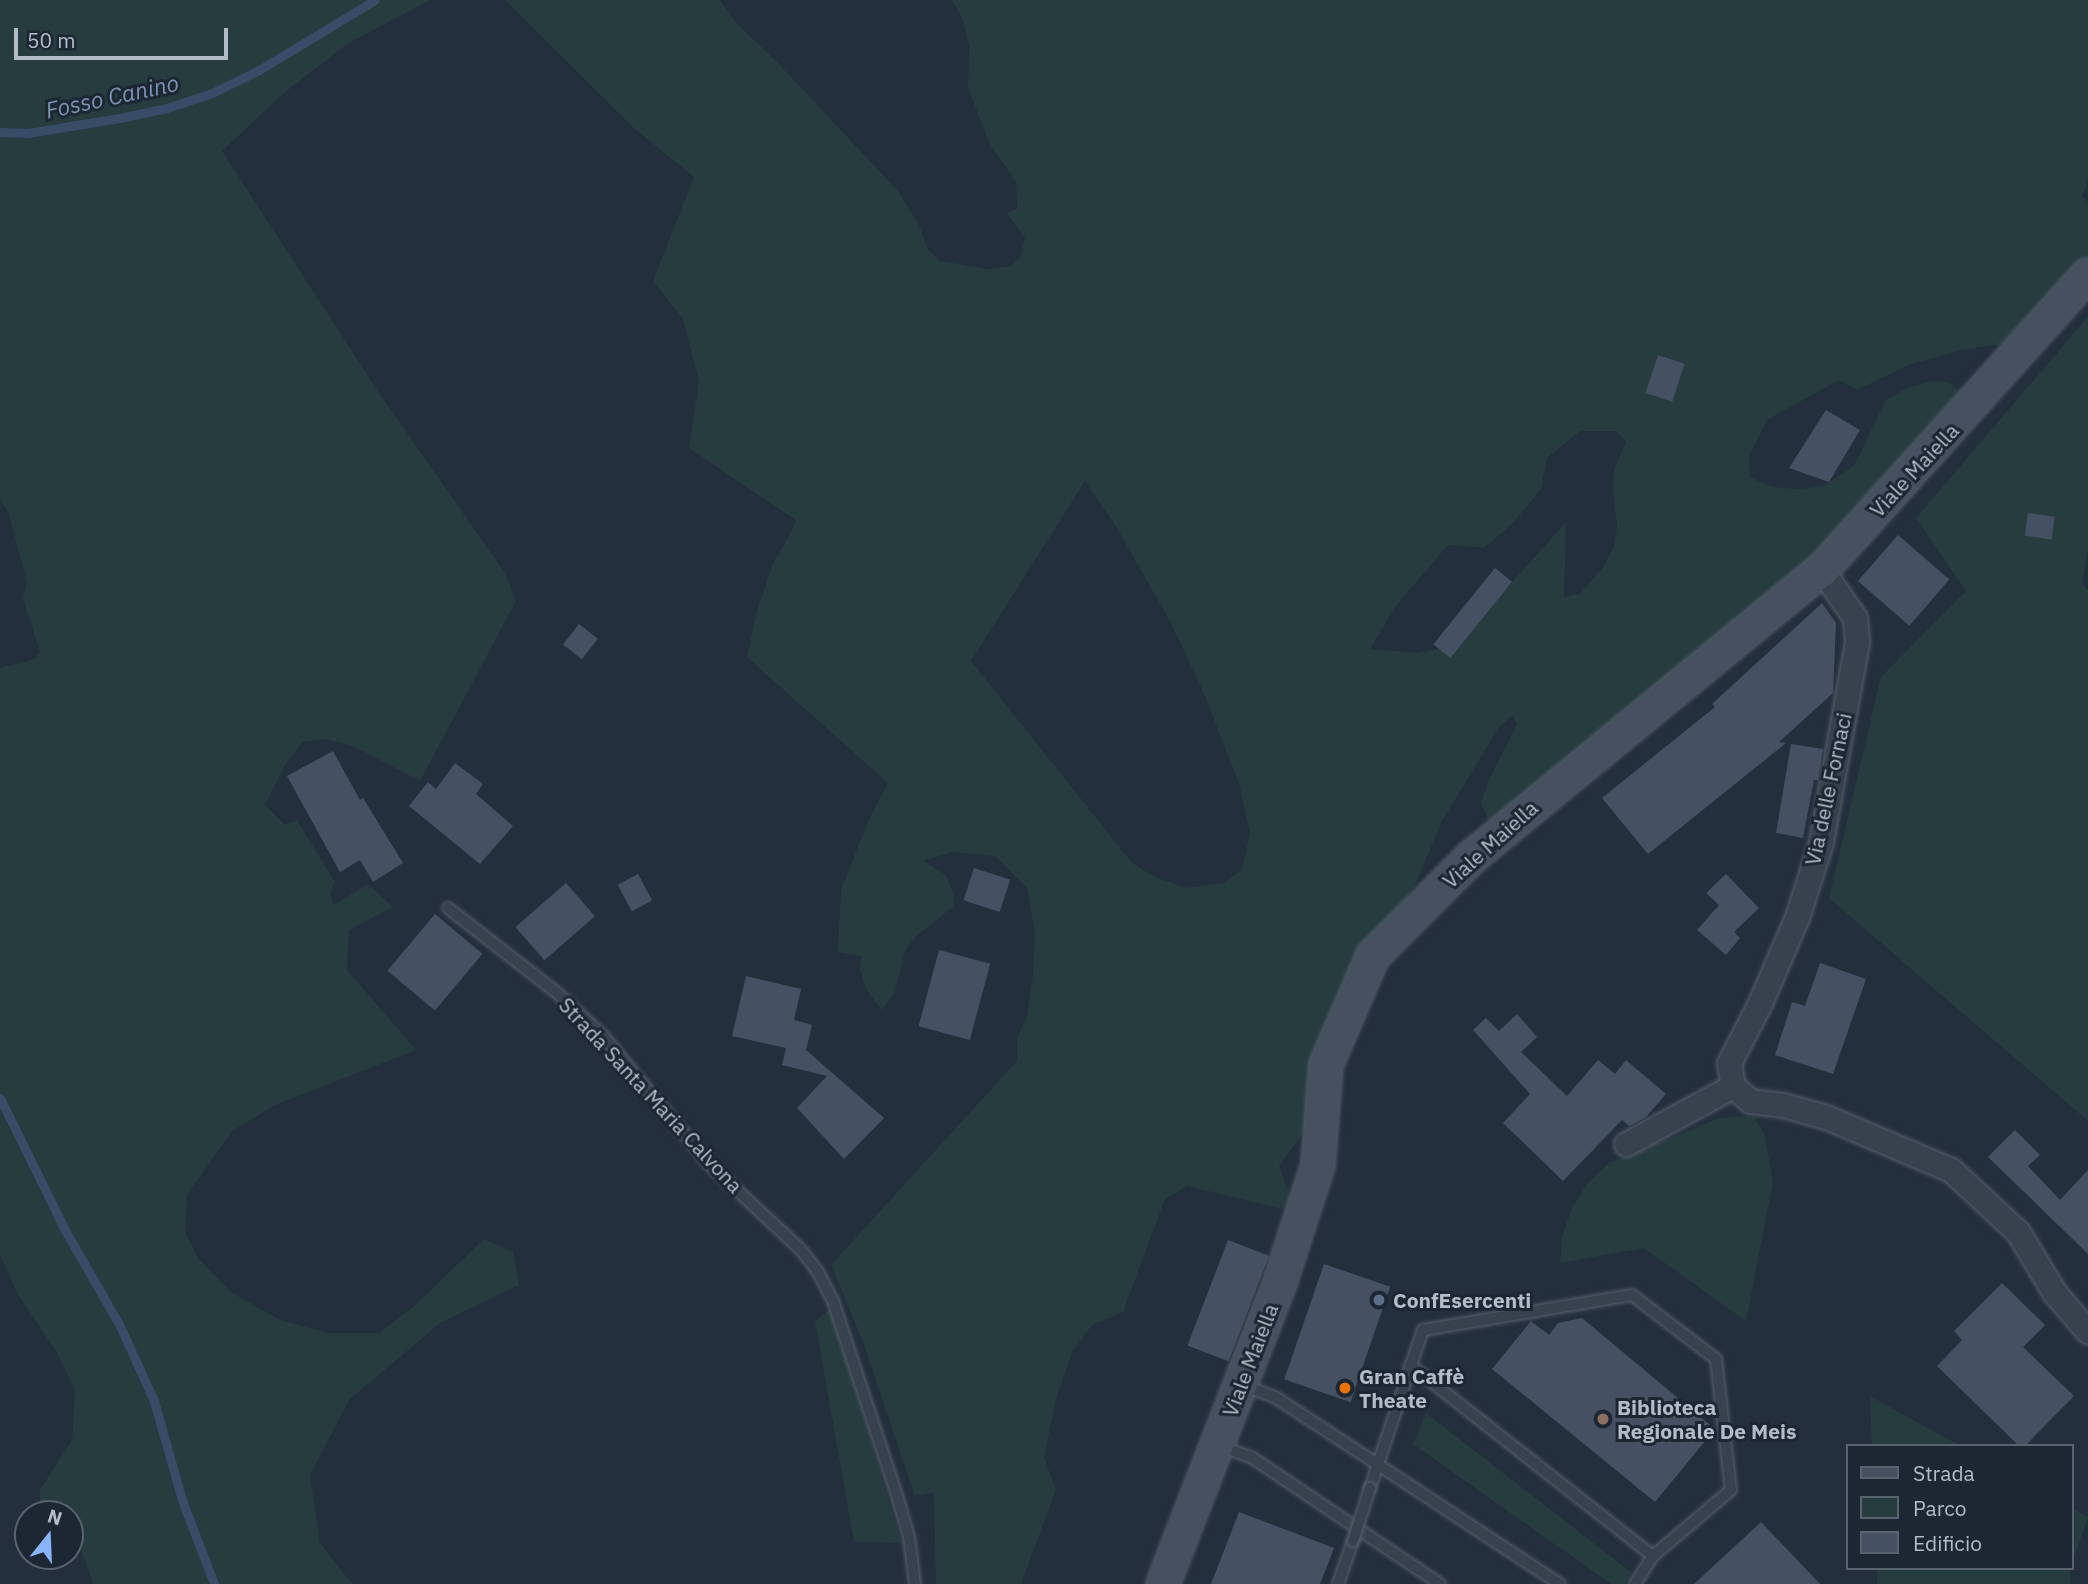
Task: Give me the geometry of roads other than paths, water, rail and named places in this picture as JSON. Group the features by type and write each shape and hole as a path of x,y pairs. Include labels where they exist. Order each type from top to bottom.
{"main road":[{"name":"Viale Maiella","path":"1163,1584 1281,1279 1318,1166 1326,1065 1373,956 1472,857 1822,570 2088,275"}],"street":[{"name":"Via delle Fornaci","path":"1733,1086 1729,1063 1760,1003 1797,916 1821,842 1857,642 1855,618 1822,570"},
{"path":"1626,1144 1733,1086 1750,1101 1783,1105 1826,1117 1951,1170 2018,1232 2054,1292 2088,1332"}],"lane":[{"name":"Strada Santa Maria Calvona","path":"448,908 556,992 604,1037 710,1165 802,1250 818,1272 838,1316 898,1499 909,1537 915,1584"},
{"path":"1338,1584 1423,1330 1632,1295 1716,1359 1731,1490 1653,1556 1635,1584"},
{"path":"1410,1365 1653,1556"},
{"path":"1240,1384 1275,1397 1560,1584"},
{"path":"1217,1445 1251,1457 1440,1584"}],"waterway":[{"name":"Fosso Canino","path":"0,132 28,133 120,118 167,108 212,93 259,70 375,0"},
{"path":"0,1098 66,1232 120,1326 154,1401 182,1500 214,1584"}],"place":[{"name":"ConfEsercenti","path":"1379,1300"},
{"name":"Gran Caffè Theate","path":"1345,1388"},
{"name":"Biblioteca Regionale De Meis","path":"1603,1419"}]}
